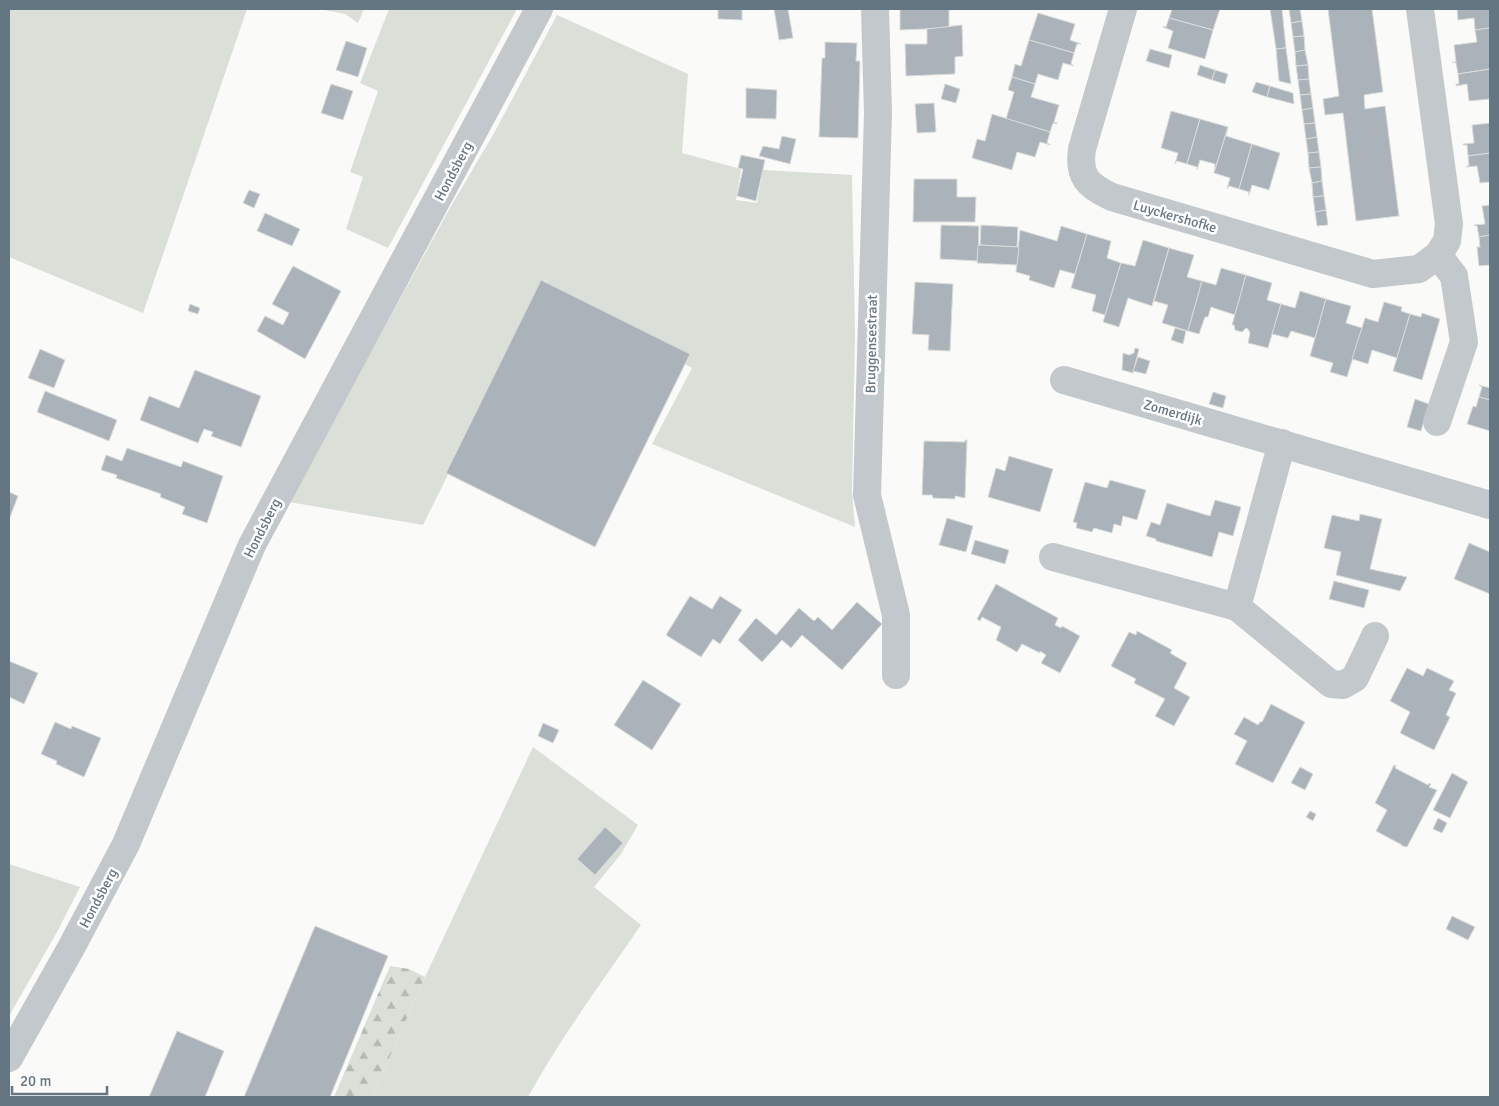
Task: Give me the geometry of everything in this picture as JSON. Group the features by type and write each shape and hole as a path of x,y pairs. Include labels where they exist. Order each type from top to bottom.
{"street":[{"name":"Hondsberg","path":"9,1058 71,948 126,844 252,544 539,9"},
{"name":"Bruggensestraat","path":"875,9 878,113 867,495 896,616 896,675"},
{"name":"Luyckershofke","path":"1124,9 1082,149 1080,162 1086,180 1095,190 1112,198 1373,274 1419,269 1438,255"},
{"path":"1420,9 1449,224 1447,241 1438,255 1454,276 1464,342 1437,422"},
{"name":"Zomerdijk","path":"1064,380 1490,505"},
{"path":"1237,607 1282,443"},
{"path":"1053,557 1237,607 1331,684 1343,685 1355,678 1375,636"}],"green space":[{"path":"9,9 247,9 143,313 9,257"},
{"path":"319,9 364,9 358,23 345,14"},
{"path":"389,9 517,9 388,248 346,229 363,177 350,172 378,91 360,83"},
{"path":"557,15 688,74 682,153 741,169 736,200 757,203 763,170 852,175 855,335 852,491 855,527 652,444 692,368 557,294 545,280 423,525 289,502 451,206 493,135"},
{"path":"533,747 638,825 621,854 594,887 641,925 568,1031 528,1097 372,1097 425,977"},
{"path":"9,864 80,887 57,932 9,1016"},
{"path":"390,966 409,969 425,977 372,1097 334,1097"}],"building":[{"path":"718,9 742,9 742,20 718,19"},
{"path":"774,9 788,9 793,38 779,40"},
{"path":"900,9 967,9 949,10 949,28 900,30"},
{"path":"1172,9 1220,9 1213,30 1169,18"},
{"path":"1270,9 1282,9 1286,48 1276,49"},
{"path":"1289,9 1300,9 1302,21 1291,23"},
{"path":"1328,9 1372,9 1383,92 1364,95 1365,109 1385,106 1399,216 1356,221 1343,113 1325,115 1323,99 1339,96"},
{"path":"1457,9 1490,9 1490,28 1475,30 1474,18 1458,20"},
{"path":"1038,13 1075,24 1070,40 1081,44 1077,44 1074,53 1029,40"},
{"path":"1169,18 1213,30 1205,59 1168,48 1173,31 1163,26 1166,27"},
{"path":"1302,21 1304,36 1293,37 1291,23"},
{"path":"962,25 963,56 955,57 955,74 906,76 905,44 927,44 927,29"},
{"path":"1490,28 1490,69 1458,74 1456,63 1452,62 1456,62 1454,45 1477,42 1475,30"},
{"path":"1304,36 1305,50 1295,52 1293,37"},
{"path":"1029,40 1074,53 1071,64 1074,66 1063,63 1058,80 1038,74 1035,84 1012,77 1015,64 1021,66"},
{"path":"346,41 367,48 358,77 336,70"},
{"path":"825,42 857,43 856,61 860,61 858,138 819,137 822,58 825,58"},
{"path":"1286,48 1291,84 1279,81 1276,49"},
{"path":"1150,49 1172,55 1169,68 1146,61"},
{"path":"1305,50 1308,65 1296,66 1295,52"},
{"path":"1200,65 1215,70 1212,80 1197,75"},
{"path":"1308,65 1309,79 1298,80 1296,66"},
{"path":"1490,69 1490,99 1469,101 1467,84 1456,86 1456,84 1459,84 1458,74"},
{"path":"1215,70 1228,74 1225,84 1212,80"},
{"path":"1012,77 1035,84 1031,97 1059,105 1054,122 1057,124 1053,123 1050,132 1006,119 1014,92 1008,90"},
{"path":"1309,79 1311,94 1300,95 1298,80"},
{"path":"1256,82 1270,86 1267,97 1252,92"},
{"path":"331,84 353,91 343,120 321,113"},
{"path":"945,84 960,89 956,103 941,99"},
{"path":"1270,86 1293,93 1294,104 1267,97"},
{"path":"746,88 777,90 776,119 746,118"},
{"path":"1311,94 1313,108 1302,110 1300,95"},
{"path":"934,103 936,132 917,133 915,104"},
{"path":"1313,108 1315,123 1304,124 1302,110"},
{"path":"1171,111 1200,119 1187,164 1177,161 1175,164 1178,153 1161,148"},
{"path":"992,114 1050,132 1047,143 1051,145 1040,142 1035,157 1017,152 1012,170 972,158 977,139 985,141"},
{"path":"1200,119 1228,127 1214,173 1215,164 1200,160 1197,170 1197,167 1187,164"},
{"path":"1315,123 1317,137 1306,139 1304,124"},
{"path":"1490,123 1490,153 1468,156 1467,145 1463,144 1474,143 1472,125"},
{"path":"1228,127 1226,136 1252,144 1239,189 1229,186 1227,189 1230,178 1214,173"},
{"path":"782,136 796,139 790,164 759,156 763,146 779,149"},
{"path":"1317,137 1319,152 1308,153 1306,139"},
{"path":"1252,144 1280,153 1269,190 1252,185 1248,195 1249,192 1239,189"},
{"path":"1319,152 1321,167 1309,168 1308,153"},
{"path":"1490,153 1490,182 1480,183 1477,166 1466,167 1469,165 1468,156"},
{"path":"741,155 765,160 756,201 737,196 743,169 738,168"},
{"path":"1321,167 1322,181 1312,183 1309,168"},
{"path":"914,179 957,179 957,197 976,197 975,222 913,222"},
{"path":"1322,181 1324,196 1313,197 1312,183"},
{"path":"249,190 260,194 254,208 243,203"},
{"path":"1324,196 1326,210 1315,212 1313,197"},
{"path":"1490,205 1490,235 1479,237 1477,226 1474,225 1485,224 1482,206"},
{"path":"1326,210 1328,225 1317,226 1315,212"},
{"path":"265,213 300,229 292,246 257,231"},
{"path":"941,225 979,226 978,261 940,259"},
{"path":"981,225 1018,227 1017,247 980,245"},
{"path":"1061,226 1087,234 1075,274 1060,270 1054,288 1029,280 1030,276 1016,272 1020,230 1057,241"},
{"path":"1087,234 1111,241 1107,258 1121,263 1105,315 1092,311 1096,295 1071,288"},
{"path":"1490,235 1490,265 1479,266 1477,247 1480,247 1479,237"},
{"path":"1143,240 1169,248 1152,306 1128,298 1119,327 1103,322 1121,263 1135,266"},
{"path":"978,245 1019,247 1017,265 977,263"},
{"path":"1169,248 1194,255 1187,277 1202,281 1188,331 1162,323 1168,305 1154,301"},
{"path":"293,266 341,291 305,359 257,331 265,316 283,325 289,313 272,304"},
{"path":"1221,268 1246,275 1235,315 1211,307 1199,334 1188,331 1202,281 1216,285"},
{"path":"1246,275 1272,283 1267,300 1281,304 1268,348 1248,343 1250,333 1248,329 1246,328 1242,332 1235,330 1234,325 1232,325"},
{"path":"541,280 690,354 595,547 446,473"},
{"path":"915,282 953,284 950,351 928,350 929,335 912,334"},
{"path":"1300,291 1326,299 1315,338 1291,331 1288,338 1272,334 1281,304 1295,308"},
{"path":"1326,299 1351,306 1346,323 1362,328 1347,377 1330,372 1333,363 1310,356"},
{"path":"1384,302 1402,307 1401,311 1410,314 1397,358 1372,350 1368,364 1352,359 1365,318 1378,322"},
{"path":"190,304 200,308 198,314 188,311"},
{"path":"1422,313 1440,319 1422,380 1393,371 1410,314 1421,317"},
{"path":"1175,328 1186,331 1183,344 1171,340"},
{"path":"1135,348 1139,349 1133,373 1122,370 1123,353 1129,355 1134,353"},
{"path":"40,349 65,360 54,388 28,378"},
{"path":"1138,357 1150,361 1146,374 1133,371"},
{"path":"195,370 261,396 241,447 211,436 213,432 204,429 198,443 140,420 149,396 179,408"},
{"path":"1479,385 1490,388 1490,400 1479,397 1482,387"},
{"path":"45,391 117,420 109,441 37,412"},
{"path":"1213,392 1226,396 1223,408 1209,404"},
{"path":"1479,397 1490,400 1490,431 1467,424 1473,406 1476,407"},
{"path":"1415,399 1429,404 1421,431 1407,427"},
{"path":"967,440 965,498 955,496 955,499 933,498 932,495 922,495 924,441 965,442"},
{"path":"127,448 181,467 183,461 223,476 207,523 182,514 185,507 160,497 161,494 116,478 117,475 101,470 106,455 122,461"},
{"path":"1009,456 1053,469 1040,512 988,497 996,468 1005,471"},
{"path":"1110,480 1146,490 1137,520 1123,516 1121,526 1114,524 1112,533 1094,528 1092,532 1076,528 1077,523 1073,522 1085,482 1107,488"},
{"path":"9,492 18,496 9,520"},
{"path":"1215,500 1241,507 1233,536 1219,532 1212,557 1156,541 1156,539 1146,536 1151,522 1160,525 1167,503 1210,516"},
{"path":"1360,514 1382,519 1370,569 1407,577 1400,591 1336,575 1341,552 1324,548 1332,515 1359,521"},
{"path":"947,518 973,526 966,552 939,545"},
{"path":"975,540 1009,550 1005,564 971,554"},
{"path":"1469,543 1490,552 1490,594 1454,579"},
{"path":"1334,581 1369,590 1364,608 1329,599"},
{"path":"996,584 1058,618 1055,625 1061,628 1062,626 1080,636 1060,673 1041,663 1046,655 1040,651 1040,653 1022,644 1017,652 996,640 1001,627 982,617 980,621 977,619"},
{"path":"690,596 712,609 720,596 742,610 720,644 713,639 701,657 666,635"},
{"path":"857,602 882,624 842,670 802,635 791,648 782,640 762,662 738,640 756,618 776,635 799,608 814,621 818,617 832,630"},
{"path":"1137,631 1172,650 1170,653 1187,663 1174,688 1190,697 1174,726 1155,716 1165,699 1134,683 1136,679 1111,666 1129,632 1136,635"},
{"path":"9,661 38,673 24,704 9,697"},
{"path":"1407,668 1423,676 1427,668 1454,681 1449,690 1456,693 1446,715 1450,717 1434,750 1400,733 1410,712 1390,701"},
{"path":"643,680 681,704 652,750 614,725"},
{"path":"1271,704 1305,722 1273,783 1235,764 1247,741 1234,734 1244,717 1258,725 1262,722"},
{"path":"55,722 71,729 72,726 101,738 84,777 56,764 57,761 41,754"},
{"path":"543,723 559,730 553,743 538,736"},
{"path":"1394,765 1396,766 1395,768 1428,785 1429,783 1431,784 1429,787 1437,790 1407,847 1376,831 1387,810 1375,803"},
{"path":"1300,767 1313,774 1305,790 1291,783"},
{"path":"1452,773 1468,782 1450,818 1433,810"},
{"path":"1310,811 1316,814 1313,821 1306,817"},
{"path":"1438,818 1447,823 1442,833 1433,829"},
{"path":"605,827 623,843 595,875 577,859"},
{"path":"1452,916 1475,927 1468,940 1446,929"},
{"path":"315,926 388,956 330,1097 244,1097"},
{"path":"177,1031 224,1051 205,1097 149,1097"}]}
